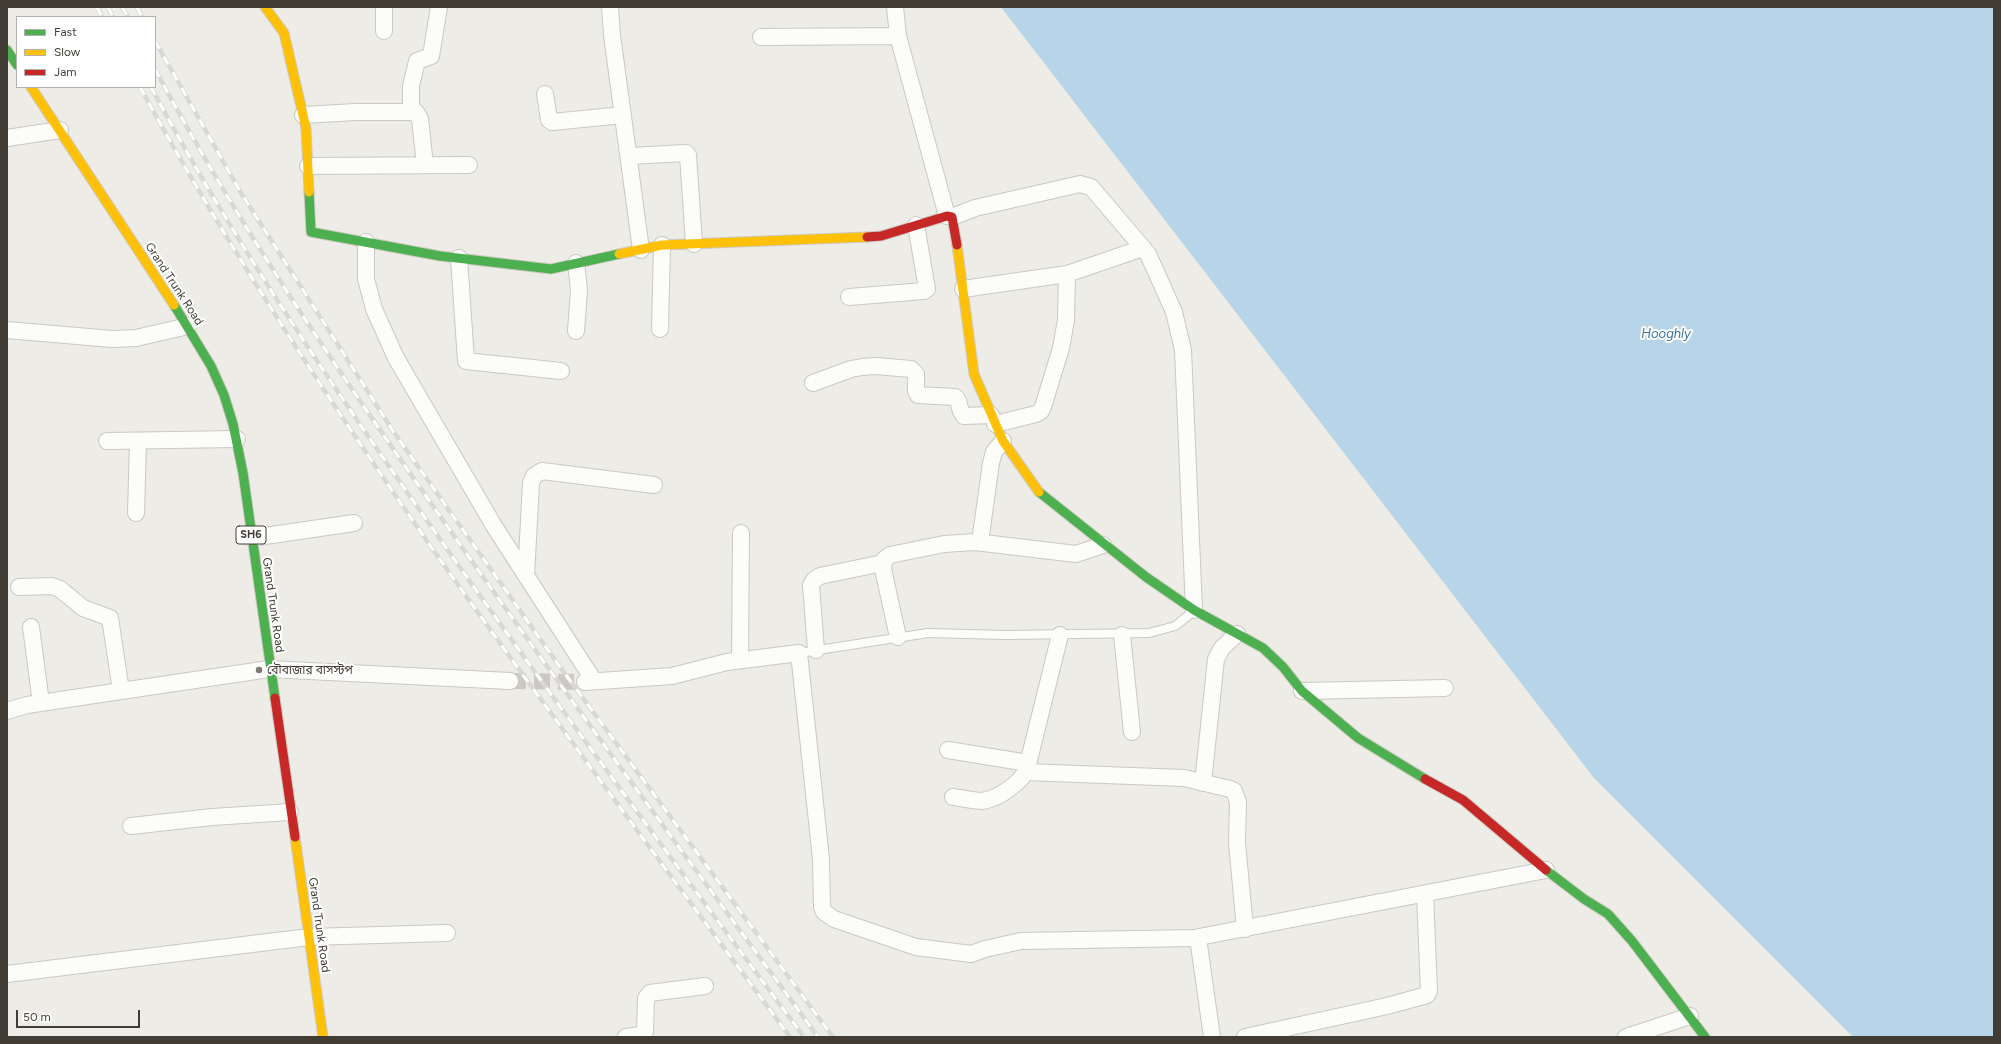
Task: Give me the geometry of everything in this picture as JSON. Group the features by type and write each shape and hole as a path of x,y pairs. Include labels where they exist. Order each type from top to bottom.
{"street":[{"path":"265,7 284,33 306,128 311,232 459,258 551,269 662,246 881,236 975,208 1080,184 1086,184 1091,187 1148,254 1174,312 1183,350 1194,610"},
{"path":"384,7 384,31"},
{"path":"411,112 411,86 417,60 431,56 439,7"},
{"path":"610,7 641,250"},
{"path":"895,7 898,36 950,216 954,224 974,374 1002,441 1039,493 1146,577 1194,610 1271,654 1302,691 1358,738 1388,758 1463,800 1546,870 1584,899 1608,914 1620,925 1705,1037"},
{"path":"762,37 898,36"},
{"path":"7,50 16,64"},
{"name":"Grand Trunk Road","path":"32,88 188,326 218,377 229,405 237,439 323,1037"},
{"path":"545,94 549,120 552,122 623,115"},
{"path":"303,115 356,112 416,112 419,115 425,165"},
{"path":"7,138 60,130"},
{"path":"629,156 686,153 688,155 694,244"},
{"path":"308,166 468,164"},
{"path":"849,297 924,291 927,289 916,225"},
{"path":"366,242 366,279 374,309 396,358 494,526 590,682 672,676 740,660 799,652 821,859 822,907 828,916 916,947 969,954 1021,942 1198,938 1546,870"},
{"path":"660,329 662,246"},
{"path":"963,289 1067,274 1142,248"},
{"path":"459,258 466,361 561,371"},
{"path":"576,264 580,290 576,331"},
{"path":"813,383 857,367 876,366 911,369 916,374 916,391 918,395 955,397 958,400 962,415 993,420 1036,414 1043,407 1061,348 1066,320 1067,274"},
{"path":"7,330 112,339 136,338 188,326"},
{"path":"107,441 237,439"},
{"path":"136,513 138,440"},
{"path":"980,542 991,463 994,452 1002,441"},
{"path":"526,576 531,483 534,476 542,471 654,485"},
{"path":"251,538 354,523"},
{"path":"740,660 741,533"},
{"path":"898,637 883,569 884,560 890,555 944,544 980,542 1076,554 1104,545"},
{"path":"816,650 811,585 814,580 820,576 883,563"},
{"path":"19,586 52,586 60,589 83,608 110,618 122,691"},
{"path":"31,627 41,703"},
{"path":"1204,783 1216,659 1222,648 1237,634"},
{"path":"953,797 983,801 1005,791 1020,780 1027,767 1060,635"},
{"path":"1122,635 1132,732"},
{"path":"7,711 41,703 270,669 510,681"},
{"path":"1302,691 1444,688"},
{"path":"948,750 1027,767 1178,777 1230,789 1236,796 1236,843 1245,929"},
{"path":"131,826 198,818 290,812"},
{"path":"1245,1037 1387,1006 1427,995 1429,991 1426,894"},
{"path":"7,974 309,937 447,933"},
{"path":"1198,938 1212,1037"},
{"path":"626,1037 641,1035 645,1032 646,998 650,993 706,986"},
{"path":"1626,1037 1690,1016"}],"lane":[{"path":"799,652 928,633 1122,635 1162,631 1184,621 1194,610"}],"water":[{"name":"Hooghly","path":"1001,7 1994,7 1994,1037 1853,1037 1594,778"}],"tunnel":[{"path":"510,681 585,682"}],"railway":[{"path":"97,7 102,16"},
{"path":"108,7 112,16"},
{"path":"122,7 127,16"},
{"path":"137,7 142,16"},
{"path":"156,43 241,193 393,431 560,667 833,1037"},
{"path":"156,71 188,129 257,245 369,415 631,782 818,1037"},
{"path":"141,88 174,148 246,269 361,445 441,561 527,681 790,1037"},
{"path":"152,88 214,199 318,363 520,652 804,1037"}],"traffic: fast":[{"path":"7,50 16,64"},
{"path":"309,192 311,232 440,256 551,269 619,254"},
{"path":"174,305 211,366 224,395 233,424 243,473 275,698"},
{"path":"1039,492 1146,577 1194,610 1263,648 1283,667 1302,691 1358,738 1425,779"},
{"path":"1546,870 1584,899 1608,914 1632,941 1705,1037"}],"traffic: slow":[{"path":"265,7 284,33 306,128 309,192"},
{"path":"32,88 174,305"},
{"path":"619,254 662,245 867,237"},
{"path":"957,245 974,374 1003,441 1039,492"},
{"path":"295,837 323,1037"}],"traffic: jam":[{"path":"867,237 881,236 947,216 952,217 957,245"},
{"path":"275,698 295,837"},
{"path":"1425,779 1463,800 1546,870"}],"place":[{"name":"বৌবাজার বাসস্টপ","path":"259,670"}]}
